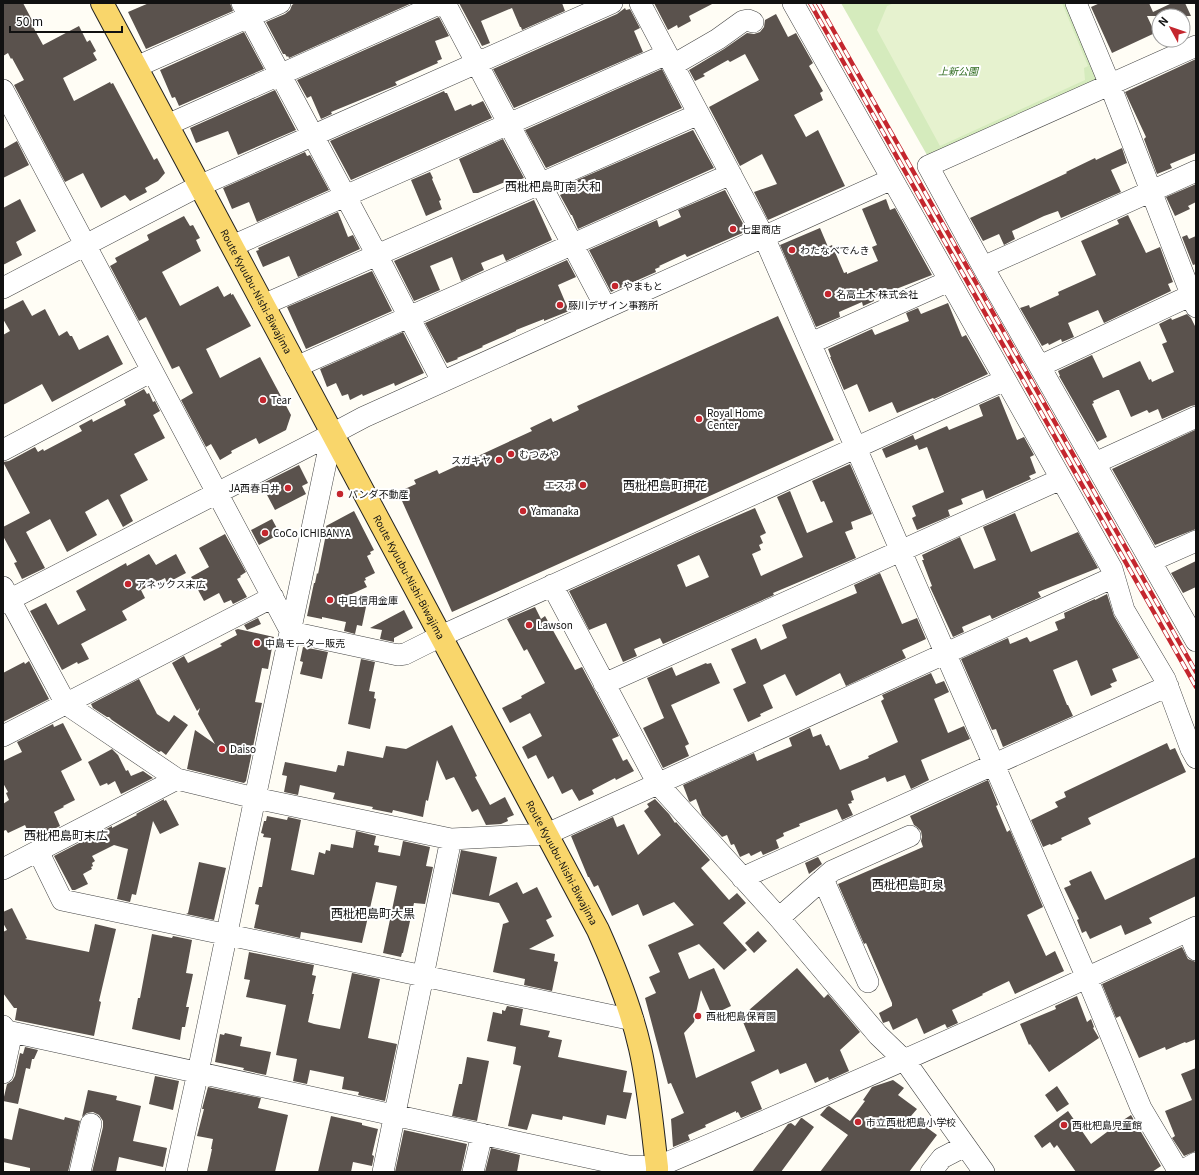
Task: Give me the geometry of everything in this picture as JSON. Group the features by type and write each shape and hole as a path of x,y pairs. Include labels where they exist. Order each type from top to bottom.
{"main road":[{"name":"Route Kyuubu-Nishi-Biwajima","path":"109,5 136,67 598,930 633,1020 648,1092 657,1169"}],"street":[{"path":"136,67 246,10 280,3"},
{"path":"167,125 441,3"},
{"path":"445,3 606,308"},
{"path":"3,288 199,186 612,3"},
{"path":"640,3 764,237 1087,978 1141,1108 1187,1169"},
{"path":"793,3 1112,569 1124,610 1168,686 1191,749 1196,758"},
{"path":"1040,366 1194,299 1110,85 1076,3"},
{"path":"246,10 377,255 442,381"},
{"path":"232,246 509,124 670,60 718,39 743,21 748,20 753,22"},
{"path":"1196,46 928,166 983,267 1196,641"},
{"path":"3,90 11,124 85,245 291,632"},
{"path":"263,305 699,114"},
{"path":"983,267 1196,171"},
{"path":"296,367 731,174"},
{"path":"892,179 364,417 217,493 5,596 66,704 177,779 255,798 452,838 547,834 1114,577"},
{"path":"810,343 949,281"},
{"path":"3,450 152,371"},
{"path":"291,632 398,655 405,654 552,585 1005,380"},
{"path":"1095,463 1196,417"},
{"path":"176,1172 332,434"},
{"path":"604,684 1061,479"},
{"path":"1151,561 1196,541"},
{"path":"552,585 658,784 779,918 878,1035 905,1061 984,1172"},
{"path":"3,736 273,597"},
{"path":"742,878 1168,686"},
{"path":"3,870 177,779"},
{"path":"779,918 832,871 910,836"},
{"path":"383,1172 452,838"},
{"path":"38,851 62,900 633,1020"},
{"path":"823,879 868,982"},
{"path":"3,1073 6,1031 628,1166 657,1169 905,1061 1192,929 1196,950"},
{"path":"80,1172 91,1124"},
{"path":"473,1172 482,1134"},
{"path":"931,1172 942,1158 965,1146"}],"green space":[{"name":"上新公園","path":"841,3 1071,3 1098,82 932,157 927,155"},
{"name":"上新公園","path":"894,3 1062,3 1088,66 1084,68 1085,80 940,146 877,30 887,6"}],"building":[{"path":"3,3 23,3 33,22 31,23 43,45 79,26 87,42 90,40 96,51 93,53 97,60 63,78 74,101 110,82 111,84 113,83 154,160 157,158 165,173 158,181 145,188 147,192 130,201 125,195 101,208 83,173 65,182 14,85 24,80 8,53 3,56"},
{"path":"149,3 230,3 233,11 146,49 128,12"},
{"path":"295,3 412,3 289,58 283,54 266,22 285,14"},
{"path":"459,3 562,3 565,11 522,30 512,8 481,21 490,43 482,46"},
{"path":"654,3 714,3 689,16 691,21 678,28 677,25 668,30"},
{"path":"1100,3 1149,3 1151,8 1151,16 1147,16 1151,24 1151,35 1112,53 1091,7"},
{"path":"1172,3 1185,3 1187,8 1161,8"},
{"path":"625,8 626,10 630,9 640,28 634,31 643,52 514,108 493,69 617,14"},
{"path":"776,14 788,37 796,33 813,63 809,66 823,91 820,93 823,100 794,115 806,137 818,130 845,186 768,220 754,192 777,184 762,154 740,166 709,107 759,80 745,54 730,62 728,60 703,74 705,76 695,81 689,70 747,33 754,34 760,32 764,27 765,20"},
{"path":"439,17 449,36 435,41 442,59 437,61 438,63 395,82 397,85 331,112 332,114 321,119 311,96 307,98 297,80"},
{"path":"244,32 264,69 179,106 175,97 172,98 160,70"},
{"path":"1196,59 1196,153 1170,164 1172,168 1157,174 1144,139 1146,137 1125,92"},
{"path":"662,69 682,108 546,168 525,130"},
{"path":"275,90 296,130 238,155 228,131 196,143 190,128"},
{"path":"444,91 447,93 455,111 471,104 472,106 483,101 492,118 351,180 330,141"},
{"path":"693,130 714,168 578,229 572,215 560,195 577,187 576,185 579,184 577,180"},
{"path":"503,139 524,178 506,185 505,182 478,193 473,193 459,159"},
{"path":"17,141 29,165 3,178 3,149"},
{"path":"1122,148 1127,163 1111,170 1121,192 1061,218 1058,211 1044,216 1012,231 1015,239 1004,245 999,234 983,241 970,218 1067,173 1066,172 1095,158 1096,160"},
{"path":"305,152 307,156 310,155 329,190 257,222 249,202 232,209 223,188"},
{"path":"430,172 441,200 439,201 442,209 426,216 411,180"},
{"path":"1196,184 1196,202 1188,206 1190,209 1175,216 1166,197"},
{"path":"725,190 747,231 687,257 685,254 659,266 660,267 655,269 656,272 611,292 589,250 657,220 659,227 681,217 678,210"},
{"path":"20,199 36,231 16,242 22,255 3,265 3,208"},
{"path":"886,199 890,210 895,208 932,275 873,298 874,301 863,306 862,302 839,312 840,317 816,327 780,245 820,228 828,247 832,245 844,273 847,272 847,274 878,261 872,247 877,245 862,209"},
{"path":"534,200 552,240 506,261 503,254 481,263 484,270 461,281 452,257 430,266 440,290 414,301 394,261"},
{"path":"338,212 348,237 353,235 360,249 298,277 289,256 263,267 256,251 259,250 258,248"},
{"path":"1128,215 1146,253 1160,247 1173,282 1168,284 1171,291 1104,323 1098,310 1068,323 1074,337 1062,342 1061,339 1049,345 1048,343 1042,346 1020,308 1029,305 1030,308 1059,295 1058,292 1096,275 1081,241 1119,224 1117,220"},
{"path":"184,216 190,226 193,225 200,238 196,240 201,251 162,272 180,306 218,286 224,297 231,293 231,295 233,294 251,326 206,349 220,378 260,357 291,415 286,430 259,444 256,438 231,451 232,453 220,460 211,444 206,447 181,400 193,393 179,366 172,369 146,317 139,321 110,266 117,262 115,258 149,240 147,235"},
{"path":"1187,235 1189,239 1196,236 1196,264 1193,265 1182,237"},
{"path":"567,260 576,277 558,285 569,311 516,330 482,346 483,347 457,358 458,359 447,363 446,362 425,323"},
{"path":"372,271 392,311 306,349 287,307"},
{"path":"23,300 32,316 45,309 59,336 67,331 70,336 72,336 79,350 108,335 123,364 52,402 42,384 3,405 3,335 10,331 3,319 3,310"},
{"path":"948,303 962,337 966,335 988,374 934,399 933,398 897,413 892,402 869,412 857,384 844,390 828,349 872,329 875,335 909,321 906,313 918,308 921,314"},
{"path":"1187,314 1191,318 1196,328 1196,405 1162,419 1158,409 1149,413 1147,410 1131,417 1119,390 1117,390 1093,401 1094,403 1092,404 1107,437 1097,442 1059,376 1058,371 1092,355 1103,378 1140,361 1149,380 1151,379 1152,382 1174,372 1162,344 1167,342 1159,324 1171,318 1172,320"},
{"path":"778,316 834,440 452,612 398,492 416,484 414,480 437,470 439,474 532,431 530,428 551,418 553,422 579,410 577,406"},
{"path":"403,332 424,373 395,386 394,383 363,396 362,394 350,400 348,394 342,396 336,383 327,387 320,369"},
{"path":"144,389 147,394 149,393 153,402 155,401 160,411 153,415 165,438 134,454 148,480 120,495 133,521 123,527 108,499 85,512 97,535 67,552 50,519 26,532 45,568 22,579 14,563 17,562 3,536 3,527 30,513 3,462 9,461 35,447 38,452 43,449 44,451 82,431 79,426 92,419 93,422 126,405 124,400"},
{"path":"999,396 1017,440 1024,437 1034,455 1030,457 1036,473 1029,476 1031,479 986,499 983,490 961,499 963,504 948,510 950,516 917,530 912,518 916,516 912,506 944,492 927,447 919,450 917,445 886,458 882,449 913,435 915,440 947,426 949,430 983,416 979,405"},
{"path":"1195,430 1196,529 1155,545 1112,469"},
{"path":"850,464 872,514 851,522 853,529 845,532 856,558 773,593 774,595 663,644 660,638 634,649 637,656 623,662 606,623 589,630 569,591 755,508 766,533 760,536 763,543 759,545 761,550 752,554 761,576 803,557 777,497 790,491 807,533 833,522 824,501 821,502 812,481","holes":["699,555 709,577 686,587 677,565"]},
{"path":"299,465 308,483 302,486 306,494 275,510 266,493 263,494 259,485"},
{"path":"354,511 374,550 367,556 375,573 365,578 366,580 364,581 367,587 345,597 367,602 362,626 357,625 355,634 344,631 346,622 322,617 322,619 307,616 314,583 317,573 318,574 327,529 326,526"},
{"path":"1015,513 1031,552 1078,532 1098,568 1038,592 1041,597 992,619 990,615 962,627 964,632 953,637 930,587 932,586 922,560 924,560 922,555 960,537 974,569 996,560 983,527"},
{"name":"CoCo ICHIBANYA","path":"272,519 280,534 259,545 251,530"},
{"path":"225,534 246,572 237,579 247,597 233,604 231,600 224,603 219,593 204,601 191,577 209,567 199,548"},
{"path":"149,554 156,565 176,554 186,573 167,583 165,578 141,590 145,598 122,611 127,620 81,644 89,659 78,664 77,662 62,670 30,611 46,603 58,625 86,610 76,591 126,563 127,566"},
{"path":"1196,561 1196,587 1183,593 1171,573"},
{"path":"880,573 902,624 917,618 926,639 902,650 906,658 846,686 840,673 796,696 785,674 763,685 773,708 748,722 733,689 746,683 731,649 756,638 761,650 787,638 782,625 857,593 854,585"},
{"path":"1107,594 1114,616 1139,658 1112,669 1117,681 1110,684 1112,687 1091,696 1077,660 1053,670 1073,716 1003,747 996,729 992,730 961,659 1008,638 1010,644 1027,637 1030,642 1058,630 1055,622 1065,618 1064,613"},
{"path":"535,607 541,619 545,616 575,670 582,667 619,736 612,739 623,761 627,759 634,771 616,780 615,778 592,790 594,794 579,801 572,789 562,794 553,776 548,779 536,755 528,759 522,747 542,736 530,713 510,723 502,708 522,698 521,696 545,683 527,649 524,651 507,619"},
{"path":"404,610 413,628 394,638 394,642 380,639 382,630 370,628"},
{"path":"258,618 261,624 247,630 244,625"},
{"path":"238,629 274,637 268,669 262,668 255,702 262,703 246,781 244,783 187,769 195,730 215,744 198,714 200,708 197,711 172,663 184,656 188,663 222,646 220,644 237,635 235,630"},
{"path":"303,647 328,652 322,679 300,674 303,662 300,661"},
{"path":"361,659 375,662 369,691 375,692 374,698 376,699 370,729 348,724"},
{"path":"29,661 49,699 3,722 3,673"},
{"path":"706,663 711,663 720,683 671,705 689,744 685,746 689,756 663,768 643,728 664,718 647,678 672,667 676,676"},
{"path":"931,673 936,684 944,681 949,692 934,699 948,733 964,726 970,739 921,760 929,780 911,789 905,775 887,782 885,777 851,791 854,800 851,801 852,803 848,804 853,815 842,820 837,809 799,824 800,826 783,833 784,836 776,840 779,848 763,855 761,851 751,856 749,853 740,857 734,844 731,845 727,835 722,837 702,815 696,799 690,802 689,801 683,785 754,753 757,761 792,746 789,738 810,728 813,737 821,734 826,746 829,745 840,770 869,758 868,756 898,742 881,701 884,699 882,695"},
{"path":"139,679 157,714 169,722 174,715 188,725 166,755 161,751 159,752 109,717 93,708 91,704"},
{"path":"63,723 82,760 61,771 75,800 54,812 60,826 32,840 25,825 8,833 6,830 3,831 3,804 9,800 6,793 8,792 3,783 3,761 22,752 17,742 53,724 54,727"},
{"path":"452,725 477,776 475,777 490,805 505,797 514,815 507,818 508,821 501,824 486,825 478,809 472,812 454,777 446,780 437,760 423,817 393,810 392,813 372,809 373,807 333,799 335,793 300,785 298,795 284,792 287,776 282,775 285,762 336,772 338,765 344,766 347,751 383,758 386,746 406,749"},
{"path":"1167,743 1170,750 1175,748 1186,772 1088,818 1091,824 1061,838 1062,840 1043,847 1031,820 1058,807 1055,802 1066,797 1064,792"},
{"path":"112,749 118,755 126,771 128,770 131,776 143,771 153,778 121,794 115,781 108,785 107,783 100,786 88,762"},
{"path":"988,780 998,805 996,806 1007,832 1010,830 1043,907 1027,915 1046,956 1055,951 1064,971 1015,994 1009,981 982,994 983,995 952,1010 958,1023 947,1028 945,1024 924,1034 917,1018 893,1030 889,1021 883,1023 879,1013 892,1006 892,1003 838,884 923,847 921,841 921,831 914,825 910,816"},
{"path":"164,799 164,801 166,800 179,825 160,834 153,821 136,895 132,894 130,902 117,899 128,849 114,845 92,856 95,861 92,863 92,869 83,874 88,884 72,890 54,856 112,826 112,828"},
{"path":"655,799 675,823 676,822 710,860 701,868 729,900 737,893 746,903 723,923 747,950 724,970 699,944 678,953 689,979 714,968 731,1006 712,1015 701,990 694,1022 684,1033 696,1078 755,1051 741,1017 797,968 824,998 828,994 860,1032 840,1050 849,1071 829,1080 828,1077 815,1083 806,1063 780,1074 778,1069 751,1082 762,1109 741,1118 736,1111 705,1125 706,1127 688,1135 690,1140 673,1147 671,1119 684,1113 671,1083 668,1084 645,998 656,993 649,977 660,972 648,945 694,925 674,902 643,916 638,904 612,916 598,885 594,887 588,877 571,836 613,817 617,827 624,824 638,855 661,835 644,811 649,807 647,804"},
{"path":"267,816 287,820 288,817 301,820 291,870 314,875 319,852 325,854 326,850 330,851 331,844 353,848 356,831 376,836 374,845 379,846 378,852 400,856 403,841 430,847 426,866 433,867 425,904 414,903 401,957 383,953 397,886 376,882 362,943 301,932 300,938 254,928 259,905 255,904 259,887 262,887 271,838 263,837 264,834 261,833"},
{"path":"461,850 497,857 489,896 517,882 523,894 537,887 552,917 546,920 554,936 529,949 555,954 554,961 558,962 552,991 524,985 525,979 493,972 503,924 509,922 499,903 452,894"},
{"path":"818,857 822,864 809,874 805,863"},
{"path":"1196,857 1196,896 1149,918 1152,923 1125,935 1121,925 1090,939 1086,931 1082,933 1077,920 1079,919 1064,888 1071,885 1069,881 1091,871 1105,900"},
{"path":"199,862 226,868 214,920 186,914 188,913"},
{"path":"12,908 27,938 25,939 89,952 95,924 116,929 99,1001 101,1002 94,1036 15,1020 17,1008 14,1008 3,993 3,932 7,930 3,923 3,912"},
{"path":"758,931 767,941 754,953 745,943"},
{"path":"152,934 192,940 186,973 193,974 186,1007 189,1007 185,1027 182,1027 180,1040 132,1029 138,998 140,998"},
{"path":"1182,947 1188,959 1196,962 1196,1039 1166,1050 1165,1047 1139,1058 1120,1016 1116,1018 1102,984"},
{"path":"249,952 314,965 312,975 316,976 308,1022 314,1024 340,1029 352,973 380,979 368,1038 397,1044 385,1101 358,1095 359,1092 342,1089 344,1077 310,1070 307,1084 293,1081 297,1059 276,1055 286,1005 246,997 250,980 244,979"},
{"path":"1077,996 1087,1022 1091,1019 1093,1028 1099,1038 1049,1072 1030,1044 1029,1045 1020,1024 1056,1009 1055,1006"},
{"path":"507,1006 523,1009 520,1025 550,1031 548,1037 562,1040 558,1057 627,1071 623,1092 632,1093 626,1119 607,1115 605,1125 563,1116 562,1120 532,1114 527,1130 508,1126 521,1066 513,1064 516,1047 487,1041 493,1012 502,1014 502,1010 505,1011"},
{"path":"225,1033 242,1037 240,1046 271,1052 266,1075 243,1070 244,1068 215,1062 220,1034 224,1035"},
{"path":"25,1047 38,1050 34,1059 32,1059 30,1069 26,1068 18,1104 3,1101 7,1084 12,1081 15,1076 20,1053 23,1054"},
{"path":"467,1057 489,1061 477,1121 452,1116 459,1084 462,1084"},
{"path":"1196,1068 1196,1151 1184,1156 1172,1138 1175,1136 1165,1111 1192,1100 1181,1074"},
{"path":"155,1076 179,1081 173,1110 149,1104"},
{"path":"893,1080 904,1088 898,1095 917,1109 911,1116 937,1135 909,1172 820,1172 848,1135 820,1115 829,1106 850,1121 865,1101 863,1100 872,1087"},
{"path":"1057,1086 1069,1104 1057,1112 1045,1095"},
{"path":"208,1087 261,1098 258,1108 288,1115 275,1172 207,1172 213,1139 197,1136"},
{"path":"88,1090 117,1096 116,1100 141,1106 133,1141 167,1148 163,1167 119,1157 116,1172 92,1172 103,1127 103,1121 99,1115 93,1112 87,1113 82,1117"},
{"path":"19,1108 64,1120 65,1117 80,1121 68,1172 30,1172 30,1168 3,1162 3,1138 12,1140"},
{"path":"1068,1111 1091,1144 1111,1128 1131,1115 1161,1166 1152,1172 1076,1172 1057,1145 1054,1148 1050,1142 1042,1148 1034,1136"},
{"path":"331,1116 362,1123 362,1125 378,1129 372,1155 374,1156 372,1166 353,1162 351,1172 318,1172"},
{"path":"801,1118 814,1127 781,1172 752,1172 788,1124 791,1123 795,1126"},
{"path":"404,1130 467,1144 461,1172 395,1172"},
{"path":"491,1148 520,1155 517,1172 485,1172"}],"railway":[{"path":"810,3 1196,687"},
{"path":"818,3 1196,672"}],"place":[{"name":"七里商店","path":"733,229"},
{"name":"わたなべでんき","path":"792,250"},
{"name":"やまもと","path":"615,286"},
{"name":"名高土木 株式会社","path":"828,294"},
{"name":"藤川デザイン事務所","path":"560,305"},
{"name":"Tear","path":"263,400"},
{"name":"Royal Home Center","path":"699,419"},
{"name":"むつみや","path":"511,454"},
{"name":"スガキヤ","path":"499,460"},
{"name":"エスポ","path":"583,485"},
{"name":"JA西春日井","path":"288,488"},
{"name":"パンダ不動産","path":"340,494"},
{"name":"Yamanaka","path":"523,511"},
{"name":"CoCo ICHIBANYA","path":"265,533"},
{"name":"アネックス末広","path":"128,584"},
{"name":"中日信用金庫","path":"330,600"},
{"name":"Lawson","path":"529,625"},
{"name":"中島モーター販売","path":"257,643"},
{"name":"Daiso","path":"222,749"},
{"name":"西枇杷島保育園","path":"698,1016"},
{"name":"市立西枇杷島小学校","path":"858,1122"},
{"name":"西枇杷島児童館","path":"1064,1125"}],"district":[{"name":"西枇杷島町南大和","path":"553,187"},
{"name":"西枇杷島町押花","path":"665,486"},
{"name":"西枇杷島町末広","path":"66,836"},
{"name":"西枇杷島町泉","path":"908,885"},
{"name":"西枇杷島町大黒","path":"373,914"}]}
